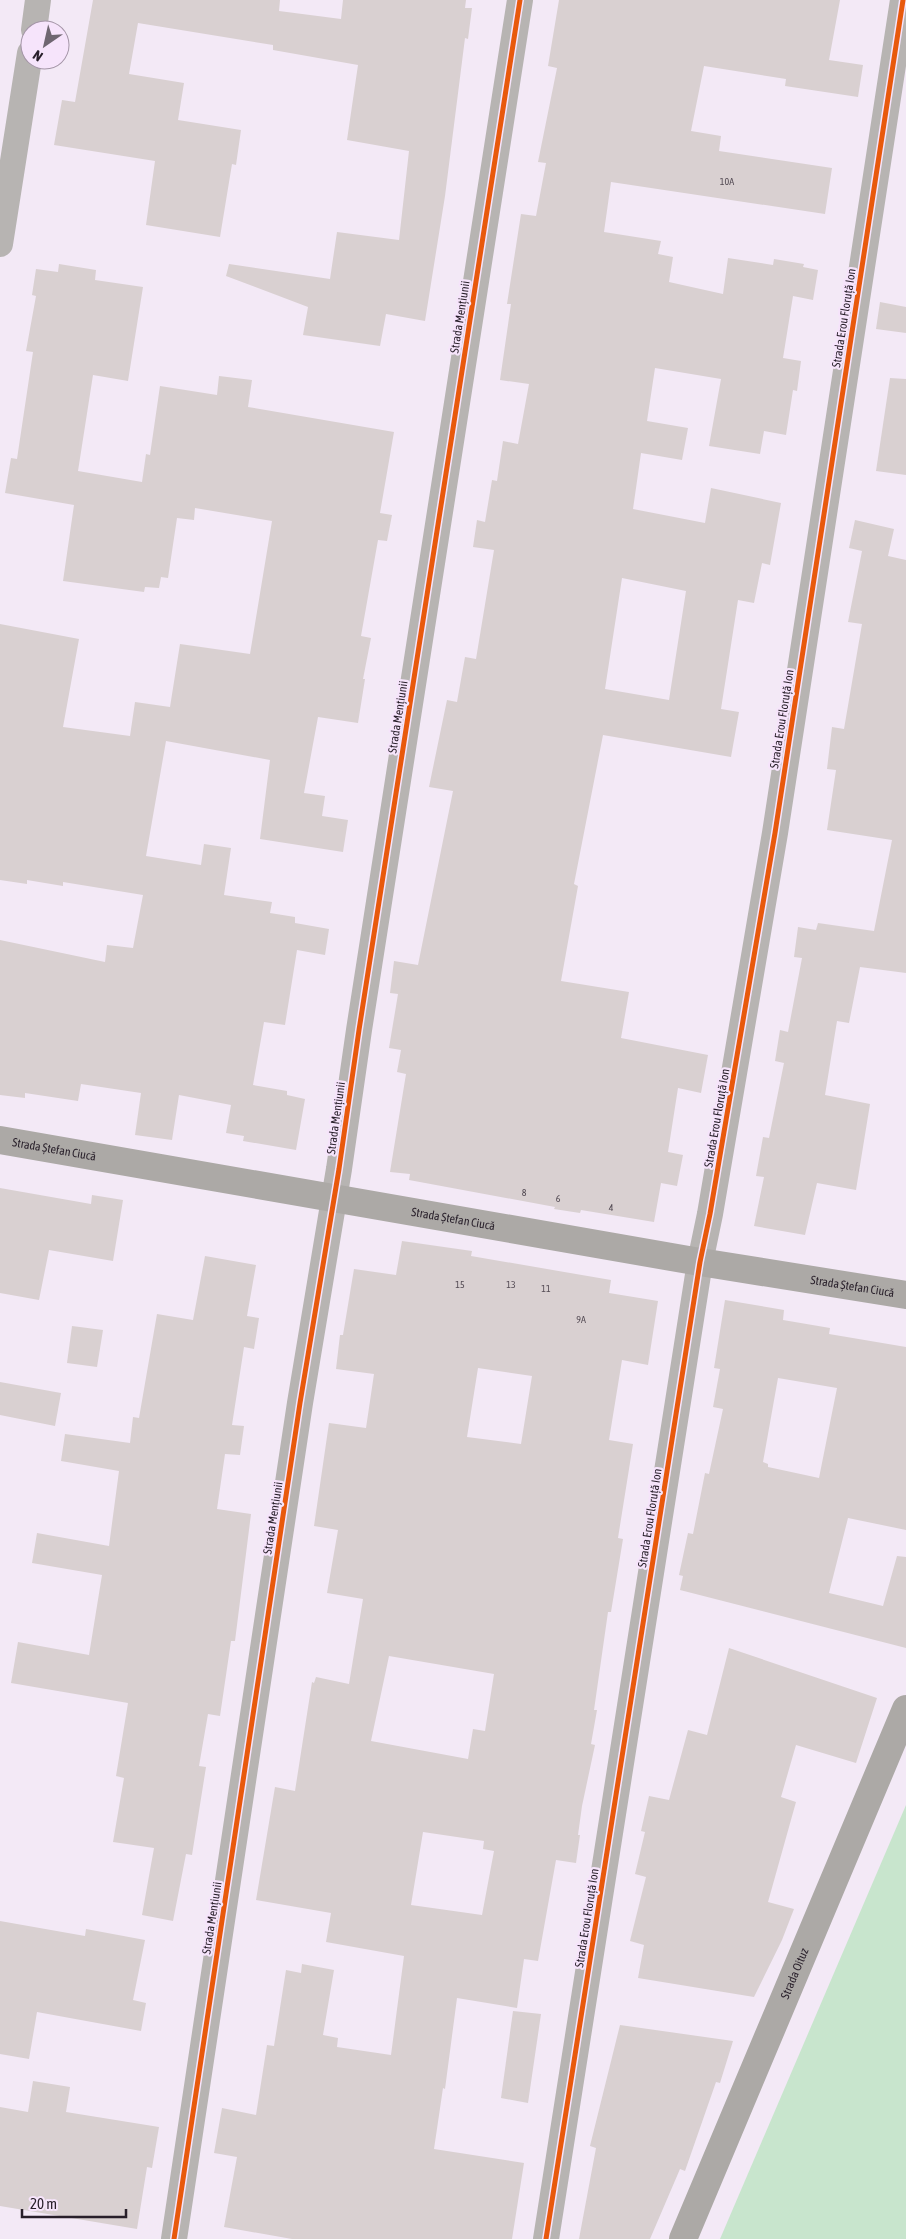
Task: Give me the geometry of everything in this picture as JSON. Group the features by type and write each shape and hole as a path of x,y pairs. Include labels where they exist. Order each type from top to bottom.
{"street":[{"path":"35,20 38,0"},
{"name":"Strada Mențiunii","path":"174,2239 300,1402 334,1198 520,0"},
{"name":"Strada Erou Floruță Ion","path":"546,2239 700,1262 710,1214 775,834 903,0"},
{"path":"0,244 27,70"},
{"name":"Strada Ștefan Ciucă","path":"0,1140 700,1262 906,1295"},
{"name":"Strada Oituz","path":"683,2239 906,1709"}],"green space":[{"path":"906,1805 906,2239 720,2239"}],"building":[{"path":"93,0 280,0 279,11 341,19 343,0 466,0 465,8 472,8 468,39 465,38 445,196 425,321 386,314 380,346 303,335 308,307 226,276 229,264 330,279 337,232 399,240 409,151 347,140 358,65 273,50 273,45 138,23 129,74 184,83 178,120 241,130 236,165 232,164 220,237 146,225 155,161 54,145 62,100 75,102"},
{"path":"559,0 840,0 829,60 863,65 858,97 785,86 786,79 704,66 691,131 721,136 719,151 832,168 825,214 611,182 604,232 661,241 658,254 673,257 669,282 723,294 728,258 773,265 774,259 804,264 803,267 818,270 813,300 793,296 783,358 801,361 797,391 793,390 786,435 764,431 760,454 709,446 721,379 655,368 647,421 688,428 682,460 641,453 633,509 705,523 711,488 781,503 770,565 762,563 754,603 738,600 721,709 739,712 731,757 603,735 574,884 578,886 561,981 629,992 621,1038 708,1055 701,1093 678,1088 668,1152 683,1155 677,1186 661,1183 654,1222 581,1210 580,1213 554,1209 555,1207 409,1180 410,1174 390,1172 406,1074 397,1072 401,1050 389,1048 398,994 390,993 394,961 418,965 453,791 429,787 447,700 457,702 465,657 476,659 494,550 473,547 477,520 485,522 492,480 497,481 503,441 518,444 529,384 500,380 511,304 507,304 521,214 536,216 546,163 538,162 557,68 548,66","holes":["622,578 686,591 669,700 605,689"]},
{"path":"59,264 96,270 95,280 143,287 128,381 93,375 78,471 142,482 146,454 150,455 160,386 217,395 219,376 252,380 248,407 394,432 380,513 392,515 387,541 378,540 361,636 371,638 363,679 365,679 358,723 318,717 304,793 325,796 322,816 348,820 343,852 260,839 270,760 166,741 146,856 201,865 204,844 231,848 224,895 272,902 270,913 295,917 295,923 329,929 325,955 297,950 285,1025 264,1022 253,1085 287,1091 287,1095 305,1099 296,1150 243,1141 244,1136 226,1133 231,1105 179,1095 172,1140 135,1135 141,1093 81,1084 78,1101 25,1093 25,1098 0,1095 0,940 105,962 107,945 133,948 143,895 63,882 63,886 27,880 27,884 0,880 0,624 79,639 63,727 130,736 135,702 170,707 180,644 250,654 272,521 195,508 194,520 177,518 168,578 161,577 159,588 145,587 144,592 63,581 74,505 5,493 11,458 17,459 33,352 26,351 36,296 32,295 36,269 58,272"},
{"path":"880,302 906,307 906,333 876,329"},
{"path":"890,378 906,379 906,475 876,471"},
{"path":"855,520 894,529 888,556 906,560 906,973 860,967 849,1023 837,1021 825,1095 870,1104 856,1190 817,1183 805,1235 754,1226 764,1177 756,1176 763,1137 769,1138 784,1063 775,1061 780,1030 788,1032 802,958 794,957 798,927 816,930 818,923 874,931 892,840 827,830 836,770 827,769 832,727 844,729 862,624 848,622 862,551 849,548"},
{"path":"0,1188 91,1204 92,1195 123,1200 113,1261 49,1250 39,1300 0,1293"},
{"path":"402,1241 472,1251 471,1256 611,1280 609,1293 658,1301 648,1365 622,1360 609,1440 633,1444 618,1538 623,1539 611,1612 608,1612 594,1710 597,1710 591,1744 595,1745 582,1806 576,1863 556,1860 538,1961 524,1959 517,2008 457,1998 445,2089 443,2088 434,2149 524,2163 512,2239 292,2239 224,2227 237,2157 214,2153 222,2108 256,2115 267,2045 274,2046 286,1970 301,1973 302,1964 334,1970 323,2035 338,2038 337,2047 391,2055 404,1956 326,1942 331,1913 256,1900 275,1787 295,1791 312,1682 314,1683 316,1677 349,1684 363,1599 327,1593 338,1530 314,1526 329,1423 366,1428 374,1374 336,1369 340,1335 343,1335 354,1269 396,1275","holes":["478,1368 532,1376 521,1444 467,1437","389,1656 494,1674 485,1731 473,1729 468,1759 371,1741","423,1832 484,1841 483,1849 494,1851 482,1915 411,1905"]},
{"path":"205,1256 256,1265 247,1316 259,1318 254,1349 244,1347 232,1425 244,1426 240,1455 225,1454 217,1509 251,1514 235,1641 231,1641 220,1716 208,1714 199,1766 206,1767 192,1855 186,1854 173,1921 142,1915 154,1848 113,1842 124,1778 116,1776 128,1703 11,1683 18,1642 89,1655 102,1575 32,1563 37,1533 109,1546 119,1471 61,1461 65,1434 130,1443 133,1417 139,1418 157,1314 193,1320"},
{"path":"725,1300 784,1310 783,1320 830,1328 829,1334 906,1347 906,1530 848,1518 829,1593 883,1606 897,1556 906,1557 906,1648 680,1590 683,1576 679,1575 688,1533 693,1534 705,1473 709,1474 723,1409 713,1407 720,1369 714,1368","holes":["778,1378 837,1388 819,1478 768,1467 768,1464 763,1462"]},
{"path":"72,1326 103,1330 97,1367 67,1363"},
{"path":"0,1382 61,1393 55,1426 0,1415"},
{"path":"729,1648 877,1698 856,1763 796,1745 781,1797 796,1802 768,1902 794,1909 782,1940 754,1997 638,1978 644,1945 630,1941 646,1877 635,1874 645,1832 641,1831 649,1796 669,1800 688,1730 707,1735"},
{"path":"0,1921 85,1936 86,1929 145,1940 133,2000 146,2003 141,2031 37,2012 29,2059 0,2054"},
{"path":"513,2011 541,2014 528,2103 501,2098"},
{"path":"620,2025 733,2041 720,2083 716,2082 685,2171 680,2169 650,2239 579,2239 596,2148 590,2146"},
{"path":"33,2081 70,2087 66,2112 159,2127 152,2168 147,2167 137,2229 0,2206 0,2107 28,2112"}],"cycle path":[{"path":"174,2239 300,1403 339,1169 359,1030 520,0"},
{"path":"546,2239 700,1262 710,1214 775,833 903,0"}]}
